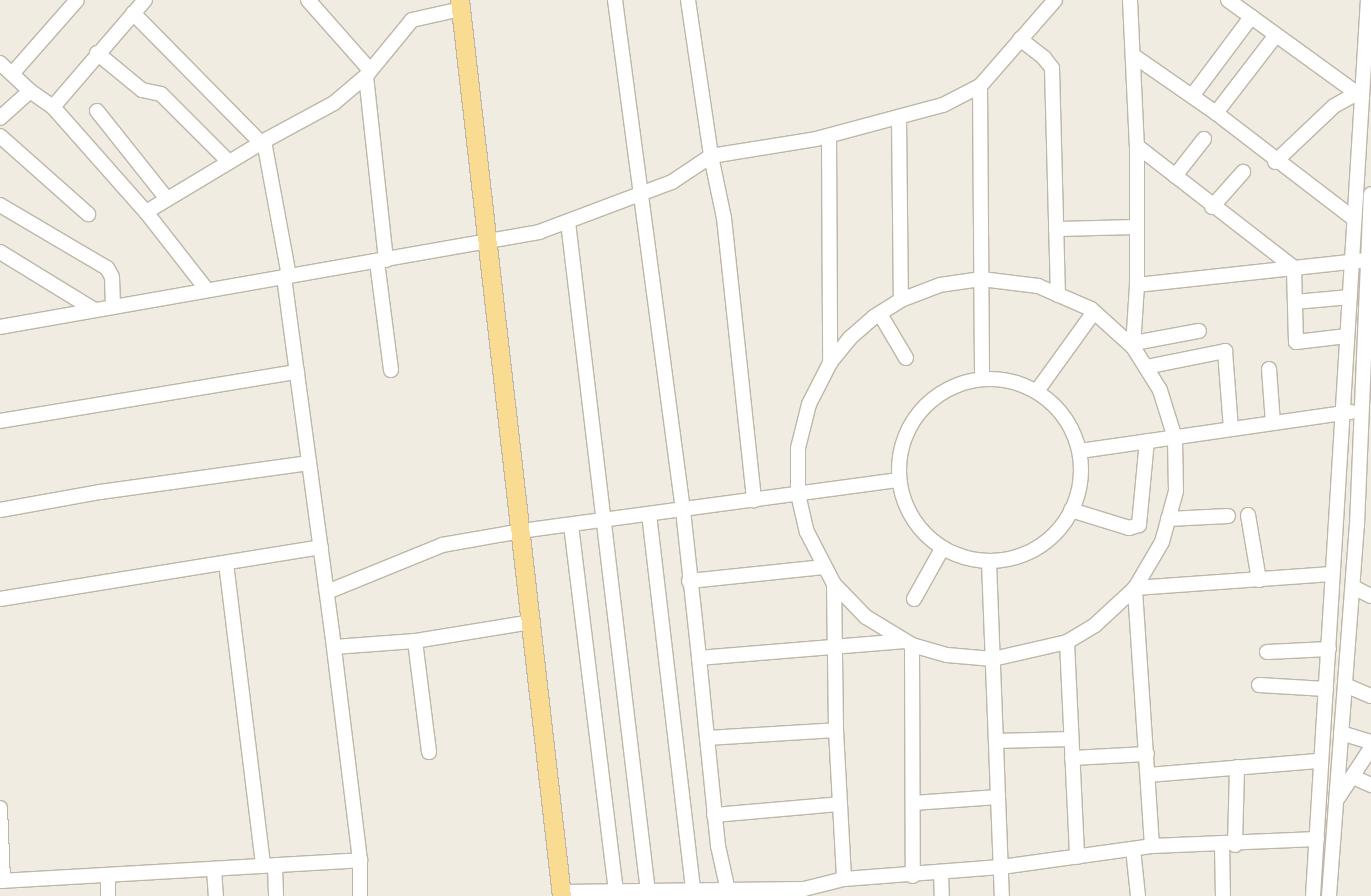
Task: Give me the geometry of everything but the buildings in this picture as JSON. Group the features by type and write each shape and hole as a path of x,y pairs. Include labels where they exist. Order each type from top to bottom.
{"main road":[{"path":"460,4 562,894"}],"street":[{"path":"12,74 76,0"},
{"path":"53,107 97,53 145,0"},
{"path":"308,0 368,73 391,370"},
{"path":"614,0 638,196 683,510 714,814 728,891"},
{"path":"688,0 711,156 724,218 754,500"},
{"path":"0,327 286,276 488,244 568,222 672,182 711,156 829,136 943,105 980,86 1055,0"},
{"path":"1130,0 1137,146 1137,285 1134,345"},
{"path":"1228,0 1363,100"},
{"path":"146,212 263,142 334,103 368,73 412,20 460,4"},
{"path":"1313,896 1351,263 1369,9"},
{"path":"133,13 263,142 286,276 334,646 360,860 360,896"},
{"path":"1192,96 1251,17"},
{"path":"1216,113 1276,35"},
{"path":"1020,39 1044,58 1052,68 1058,295"},
{"path":"97,53 142,90 161,94 229,162"},
{"path":"1134,56 1216,113 1276,162 1354,220"},
{"path":"0,63 30,91 53,107 146,212 207,290"},
{"path":"980,86 982,378"},
{"path":"0,118 30,91"},
{"path":"1276,162 1334,106 1363,100"},
{"path":"97,111 167,199"},
{"path":"899,118 902,300"},
{"path":"0,136 88,214"},
{"path":"829,136 830,363"},
{"path":"1175,176 1204,139"},
{"path":"1137,146 1212,207 1296,270"},
{"path":"1212,207 1243,172"},
{"path":"1329,896 1338,799 1340,733 1346,685 1366,410 1371,194"},
{"path":"0,205 107,268 112,277 113,306"},
{"path":"568,222 642,893"},
{"path":"1056,229 1137,227"},
{"path":"0,252 93,309"},
{"path":"1137,285 1296,270 1368,260"},
{"path":"1296,270 1297,342 1347,336"},
{"path":"981,280 1038,286 1058,295 1094,312 1134,345 1160,390 1175,438 1176,491 1162,542 1134,588 1095,625 1067,642 993,659 947,655 908,643 866,617 834,584 824,568 807,532 798,494 798,448 809,404 830,363 850,338 880,314 902,300 940,285 981,280"},
{"path":"1295,302 1350,297"},
{"path":"1037,391 1094,312"},
{"path":"880,314 906,358"},
{"path":"1134,345 1199,331"},
{"path":"1146,367 1225,351 1231,429"},
{"path":"1269,369 1273,424"},
{"path":"0,421 297,372"},
{"path":"982,378 1009,380 1037,391 1055,405 1071,426 1080,451 1081,478 1072,510 1061,528 1040,546 1016,558 989,562 962,558 942,549 918,529 905,506 898,480 900,451 910,424 923,408 954,385 982,378"},
{"path":"1080,451 1366,410"},
{"path":"1072,510 1129,528 1138,525 1147,441"},
{"path":"0,510 100,492 309,464"},
{"path":"327,592 442,545 520,530 602,521 898,480"},
{"path":"649,514 693,890"},
{"path":"1248,515 1259,580"},
{"path":"1168,519 1228,516"},
{"path":"571,525 616,892"},
{"path":"0,599 321,547"},
{"path":"914,599 942,549"},
{"path":"989,562 1002,896"},
{"path":"226,563 269,866 276,896"},
{"path":"689,581 824,568"},
{"path":"1134,588 1259,580 1332,578 1353,585 1371,596"},
{"path":"834,584 836,730 844,879"},
{"path":"1134,588 1152,846"},
{"path":"334,646 415,641 531,622"},
{"path":"415,641 429,752"},
{"path":"1067,642 1077,857"},
{"path":"699,658 908,643"},
{"path":"908,643 913,803 913,876"},
{"path":"1267,652 1329,649"},
{"path":"1259,685 1326,689"},
{"path":"1346,685 1371,696"},
{"path":"707,738 836,730"},
{"path":"1340,733 1371,742"},
{"path":"996,741 1071,739"},
{"path":"1338,799 1371,748"},
{"path":"1072,758 1147,754"},
{"path":"1148,775 1320,761"},
{"path":"1224,896 1237,767"},
{"path":"1353,777 1371,785"},
{"path":"913,803 998,797"},
{"path":"714,814 839,804"},
{"path":"0,808 2,881 360,860"},
{"path":"562,894 693,890 764,894 804,889 844,879 913,876 1001,867 1152,846 1228,845 1317,839"},
{"path":"1133,849 1138,896"},
{"path":"214,869 216,896"},
{"path":"941,873 942,896"},
{"path":"108,875 108,896"}]}
